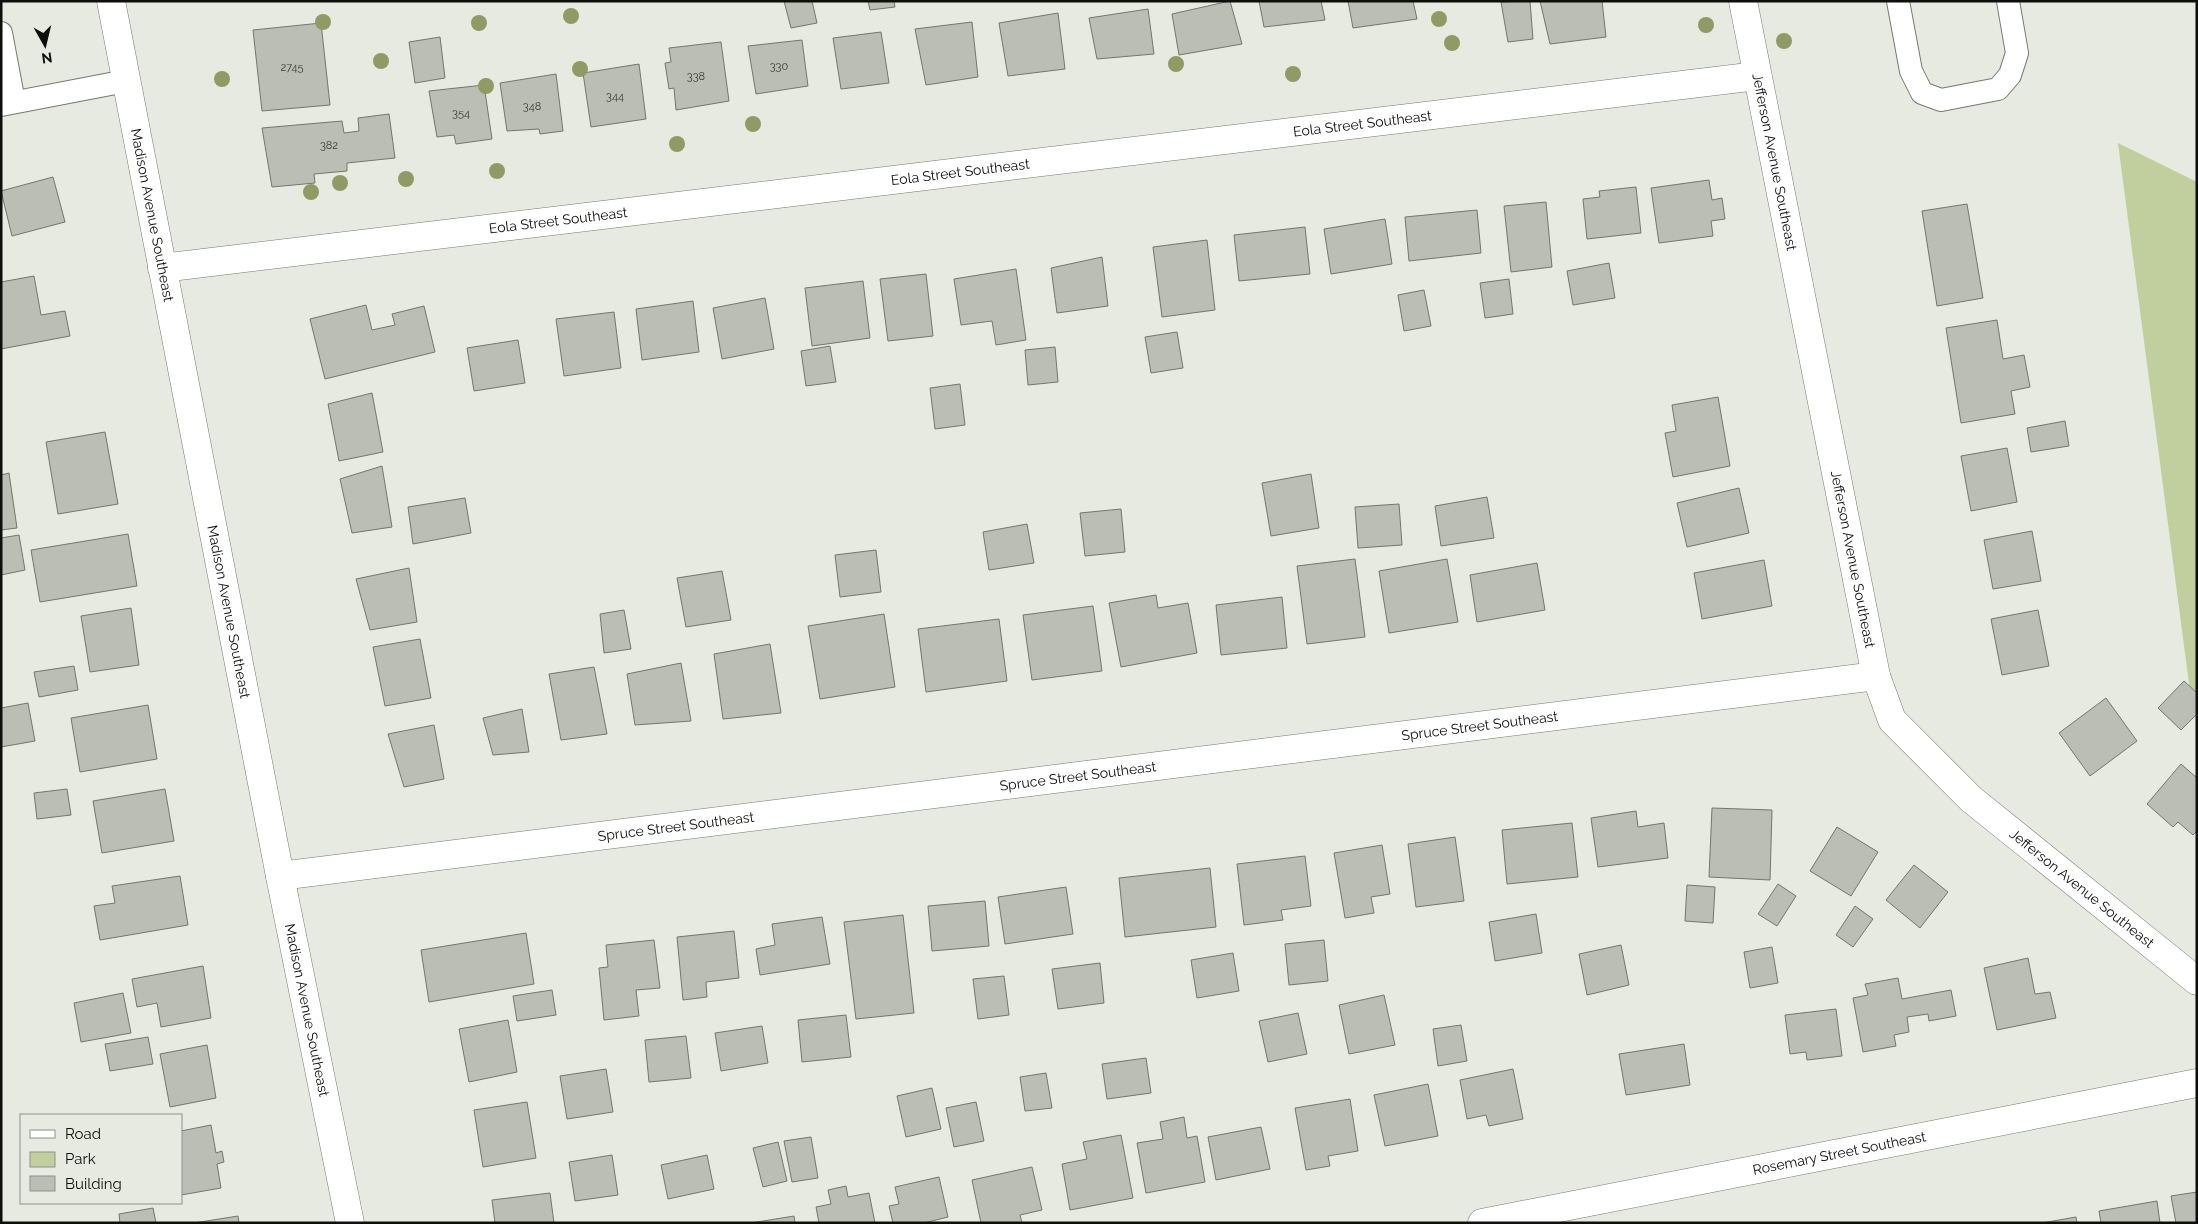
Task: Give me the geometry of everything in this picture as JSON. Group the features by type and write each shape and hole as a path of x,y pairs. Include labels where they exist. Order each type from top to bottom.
{"street":[{"name":"Madison Avenue Southeast","path":"111,1 280,876 350,1223"},
{"name":"Jefferson Avenue Southeast","path":"1743,1 1876,676 1892,720 1971,799 2197,981"},
{"name":"Eola Street Southeast","path":"162,268 1757,76"},
{"name":"Spruce Street Southeast","path":"280,876 1876,676"},
{"name":"Rosemary Street Southeast","path":"1482,1223 2197,1083"}],"lane":[{"path":"1898,1 1911,71 1922,93 1941,100 1998,89 2010,75 2017,53 2008,1"},
{"path":"1,33 8,103 126,81"}],"green space":[{"path":"2118,143 2197,182 2197,703 2191,699"}],"building":[{"path":"784,1 812,1 817,23 791,28"},
{"path":"868,1 894,1 895,7 870,10"},
{"path":"1230,1 1242,44 1179,55 1172,14"},
{"path":"1259,1 1321,1 1325,20 1264,27"},
{"path":"1348,1 1413,1 1417,19 1353,28"},
{"path":"1530,1 1533,39 1508,42 1501,2"},
{"path":"1540,1 1602,1 1606,37 1550,44"},
{"path":"1148,9 1154,54 1097,59 1089,18"},
{"path":"1058,13 1065,69 1008,76 999,23"},
{"path":"972,22 978,77 926,85 915,29"},
{"path":"321,23 330,105 262,111 253,30"},
{"path":"881,32 889,83 841,89 833,38"},
{"path":"440,37 445,78 415,83 409,42"},
{"path":"802,40 808,86 756,94 748,46"},
{"path":"721,42 729,101 676,110 674,88 669,89 665,63 671,62 669,48"},
{"path":"639,64 646,119 591,127 583,73"},
{"path":"556,74 563,131 540,134 539,129 507,131 500,83"},
{"path":"484,85 492,139 456,144 454,135 437,137 429,91"},
{"path":"389,114 395,158 347,163 347,171 314,174 315,183 272,187 262,128 342,121 344,133 359,131 358,118"},
{"path":"53,177 65,222 12,236 1,191"},
{"path":"1709,180 1712,200 1722,198 1725,219 1711,221 1713,236 1659,243 1651,188"},
{"path":"1636,187 1641,233 1587,239 1583,199 1600,197 1599,191"},
{"path":"1546,202 1552,267 1511,272 1504,206"},
{"path":"1967,204 1983,298 1937,306 1922,211"},
{"path":"1477,210 1481,253 1409,261 1405,217"},
{"path":"1385,219 1392,264 1331,274 1324,229"},
{"path":"1305,227 1310,274 1239,281 1234,235"},
{"path":"1207,240 1215,310 1162,317 1153,247"},
{"path":"1102,257 1108,306 1057,313 1051,268"},
{"path":"1609,263 1615,298 1573,305 1567,271"},
{"path":"1016,269 1026,340 996,345 992,321 961,325 954,279"},
{"path":"926,274 933,336 888,341 880,279"},
{"path":"34,276 41,315 65,311 70,336 1,349 1,282"},
{"path":"1509,279 1513,314 1485,318 1480,283"},
{"path":"863,281 870,338 812,346 805,288"},
{"path":"1424,290 1431,326 1404,331 1398,295"},
{"path":"765,298 774,349 722,359 713,308"},
{"path":"693,301 699,352 642,360 636,309"},
{"path":"366,305 372,330 395,325 392,314 424,306 435,352 325,379 310,319"},
{"path":"614,312 621,368 564,376 556,319"},
{"path":"1997,320 2003,359 2024,355 2030,387 2011,391 2015,414 1961,423 1946,328"},
{"path":"1177,332 1183,368 1151,373 1145,337"},
{"path":"518,340 525,383 474,391 467,348"},
{"path":"830,346 836,382 806,386 801,351"},
{"path":"1055,347 1058,382 1028,385 1025,350"},
{"path":"960,384 965,425 935,429 930,388"},
{"path":"372,393 383,452 339,461 328,404"},
{"path":"1718,397 1730,466 1673,477 1665,433 1676,431 1672,405"},
{"path":"2065,421 2069,446 2031,452 2027,428"},
{"path":"105,432 118,504 58,514 46,442"},
{"path":"2007,448 2017,502 1971,511 1961,456"},
{"path":"382,466 392,527 352,533 340,479"},
{"path":"9,473 17,528 1,530 1,475"},
{"path":"1311,474 1319,528 1271,536 1262,483"},
{"path":"1739,488 1749,533 1687,547 1677,503"},
{"path":"1487,497 1494,538 1441,546 1435,506"},
{"path":"465,498 471,533 413,544 408,507"},
{"path":"1399,504 1402,545 1358,548 1355,507"},
{"path":"1121,509 1125,552 1085,556 1080,513"},
{"path":"1027,524 1034,563 989,570 983,532"},
{"path":"2032,531 2041,581 1993,589 1984,540"},
{"path":"128,534 137,586 40,602 31,550"},
{"path":"19,535 25,570 1,575 1,538"},
{"path":"876,550 881,592 840,597 835,555"},
{"path":"1355,559 1365,637 1307,644 1297,566"},
{"path":"1447,559 1458,622 1389,633 1379,571"},
{"path":"1764,560 1772,606 1702,619 1694,573"},
{"path":"1537,563 1545,610 1477,622 1470,575"},
{"path":"409,568 417,622 370,630 356,579"},
{"path":"722,571 731,620 686,627 677,578"},
{"path":"1156,595 1158,608 1188,603 1197,653 1121,667 1109,603"},
{"path":"1282,597 1287,648 1221,655 1216,605"},
{"path":"1093,606 1102,671 1032,680 1023,615"},
{"path":"131,608 139,665 90,672 81,616"},
{"path":"624,610 631,649 604,653 600,614"},
{"path":"2038,610 2049,666 2002,675 1991,619"},
{"path":"884,614 895,687 820,699 808,626"},
{"path":"999,619 1007,681 926,692 918,629"},
{"path":"420,639 431,698 385,706 373,647"},
{"path":"770,644 781,713 723,719 714,654"},
{"path":"681,663 691,721 635,725 627,674"},
{"path":"74,666 78,690 39,697 34,672"},
{"path":"594,667 607,734 561,740 549,674"},
{"path":"2184,681 2197,693 2197,714 2181,730 2158,708"},
{"path":"2106,698 2137,741 2090,776 2059,733"},
{"path":"28,703 35,741 1,747 1,708"},
{"path":"148,705 157,759 80,772 71,718"},
{"path":"522,709 529,752 493,755 483,718"},
{"path":"434,725 444,779 404,787 388,734"},
{"path":"2181,764 2197,778 2197,831 2193,835 2178,822 2173,827 2147,804"},
{"path":"67,789 71,815 37,819 34,793"},
{"path":"165,789 174,841 102,853 93,801"},
{"path":"1712,808 1772,810 1770,880 1709,877"},
{"path":"1636,811 1638,827 1664,823 1668,858 1598,867 1591,818"},
{"path":"1572,823 1578,877 1507,884 1502,830"},
{"path":"1837,827 1878,852 1851,896 1810,871"},
{"path":"1455,837 1464,901 1416,907 1408,844"},
{"path":"1382,845 1390,894 1371,897 1374,913 1345,918 1334,853"},
{"path":"1305,856 1311,906 1281,910 1283,920 1244,925 1237,864"},
{"path":"1914,865 1948,892 1920,928 1886,900"},
{"path":"1210,868 1216,927 1125,937 1119,878"},
{"path":"180,876 188,925 100,940 94,906 115,903 112,886"},
{"path":"1778,884 1796,896 1777,926 1758,914"},
{"path":"1687,885 1715,887 1713,923 1685,921"},
{"path":"1066,887 1073,934 1005,944 998,897"},
{"path":"985,901 989,946 932,951 928,906"},
{"path":"1855,906 1873,919 1853,947 1836,935"},
{"path":"1536,914 1542,953 1495,961 1489,922"},
{"path":"903,915 914,1013 856,1019 844,922"},
{"path":"822,917 830,964 760,975 756,949 775,945 772,924"},
{"path":"734,931 739,978 706,982 707,997 683,1000 677,937"},
{"path":"526,933 534,984 429,1002 421,950"},
{"path":"654,940 660,988 636,990 639,1016 604,1020 599,968 608,967 606,945"},
{"path":"1324,940 1328,981 1289,985 1285,944"},
{"path":"1621,945 1629,985 1587,995 1579,954"},
{"path":"1772,947 1778,983 1750,988 1744,952"},
{"path":"1233,953 1239,991 1197,998 1191,960"},
{"path":"2028,958 2035,994 2050,992 2056,1018 1997,1030 1984,968"},
{"path":"1100,963 1104,1003 1058,1009 1052,969"},
{"path":"203,966 211,1018 161,1027 157,1003 137,1007 132,979"},
{"path":"1004,976 1009,1015 978,1019 973,979"},
{"path":"1898,978 1902,999 1951,990 1956,1016 1929,1021 1928,1014 1907,1017 1909,1032 1894,1035 1896,1046 1863,1052 1853,998 1868,995 1865,984"},
{"path":"552,990 556,1015 517,1021 513,996"},
{"path":"123,993 131,1033 81,1042 74,1003"},
{"path":"1384,995 1395,1045 1349,1054 1339,1005"},
{"path":"1836,1009 1842,1056 1807,1060 1806,1052 1790,1054 1785,1015"},
{"path":"1298,1013 1307,1054 1268,1062 1259,1021"},
{"path":"846,1015 851,1057 802,1062 798,1020"},
{"path":"508,1020 517,1072 469,1082 459,1029"},
{"path":"1461,1025 1467,1061 1438,1066 1433,1029"},
{"path":"762,1026 768,1063 721,1071 715,1033"},
{"path":"686,1036 691,1078 649,1082 645,1040"},
{"path":"148,1037 153,1064 110,1071 105,1044"},
{"path":"1684,1044 1690,1085 1626,1095 1619,1054"},
{"path":"207,1045 216,1098 170,1107 160,1054"},
{"path":"1146,1058 1151,1093 1107,1099 1102,1064"},
{"path":"606,1069 613,1112 567,1119 560,1076"},
{"path":"1513,1069 1523,1119 1489,1126 1486,1115 1467,1119 1460,1080"},
{"path":"1046,1073 1052,1108 1025,1111 1020,1077"},
{"path":"1428,1084 1438,1136 1385,1146 1374,1095"},
{"path":"932,1088 941,1129 906,1137 897,1096"},
{"path":"1350,1099 1358,1151 1328,1156 1330,1166 1306,1170 1295,1108"},
{"path":"527,1102 536,1158 483,1167 474,1110"},
{"path":"976,1102 984,1141 954,1147 946,1108"},
{"path":"1184,1117 1187,1138 1197,1136 1205,1182 1146,1193 1137,1143 1163,1139 1160,1122"},
{"path":"211,1125 216,1153 222,1151 224,1162 217,1164 221,1188 182,1195 182,1131"},
{"path":"1261,1127 1270,1169 1216,1180 1208,1137"},
{"path":"1121,1135 1133,1198 1070,1210 1062,1164 1087,1159 1083,1142"},
{"path":"811,1137 818,1178 792,1182 784,1141"},
{"path":"778,1142 787,1181 763,1187 753,1148"},
{"path":"612,1155 618,1195 575,1201 569,1162"},
{"path":"707,1155 714,1189 668,1199 661,1165"},
{"path":"1032,1167 1042,1210 1020,1215 1022,1223 981,1223 972,1180"},
{"path":"939,1177 948,1217 924,1223 893,1223 889,1206 899,1204 895,1187"},
{"path":"846,1186 848,1197 869,1193 875,1223 819,1223 816,1207 831,1204 828,1190"},
{"path":"2197,1192 2197,1223 2176,1223 2171,1196"},
{"path":"550,1193 554,1223 495,1223 492,1200"},
{"path":"2157,1201 2160,1223 2101,1223 2099,1211"},
{"path":"153,1208 156,1223 120,1223 119,1214"},
{"path":"238,1216 239,1223 194,1223"},
{"path":"794,1216 795,1223 751,1223"},
{"path":"2076,1217 2077,1223 2042,1223"}]}
